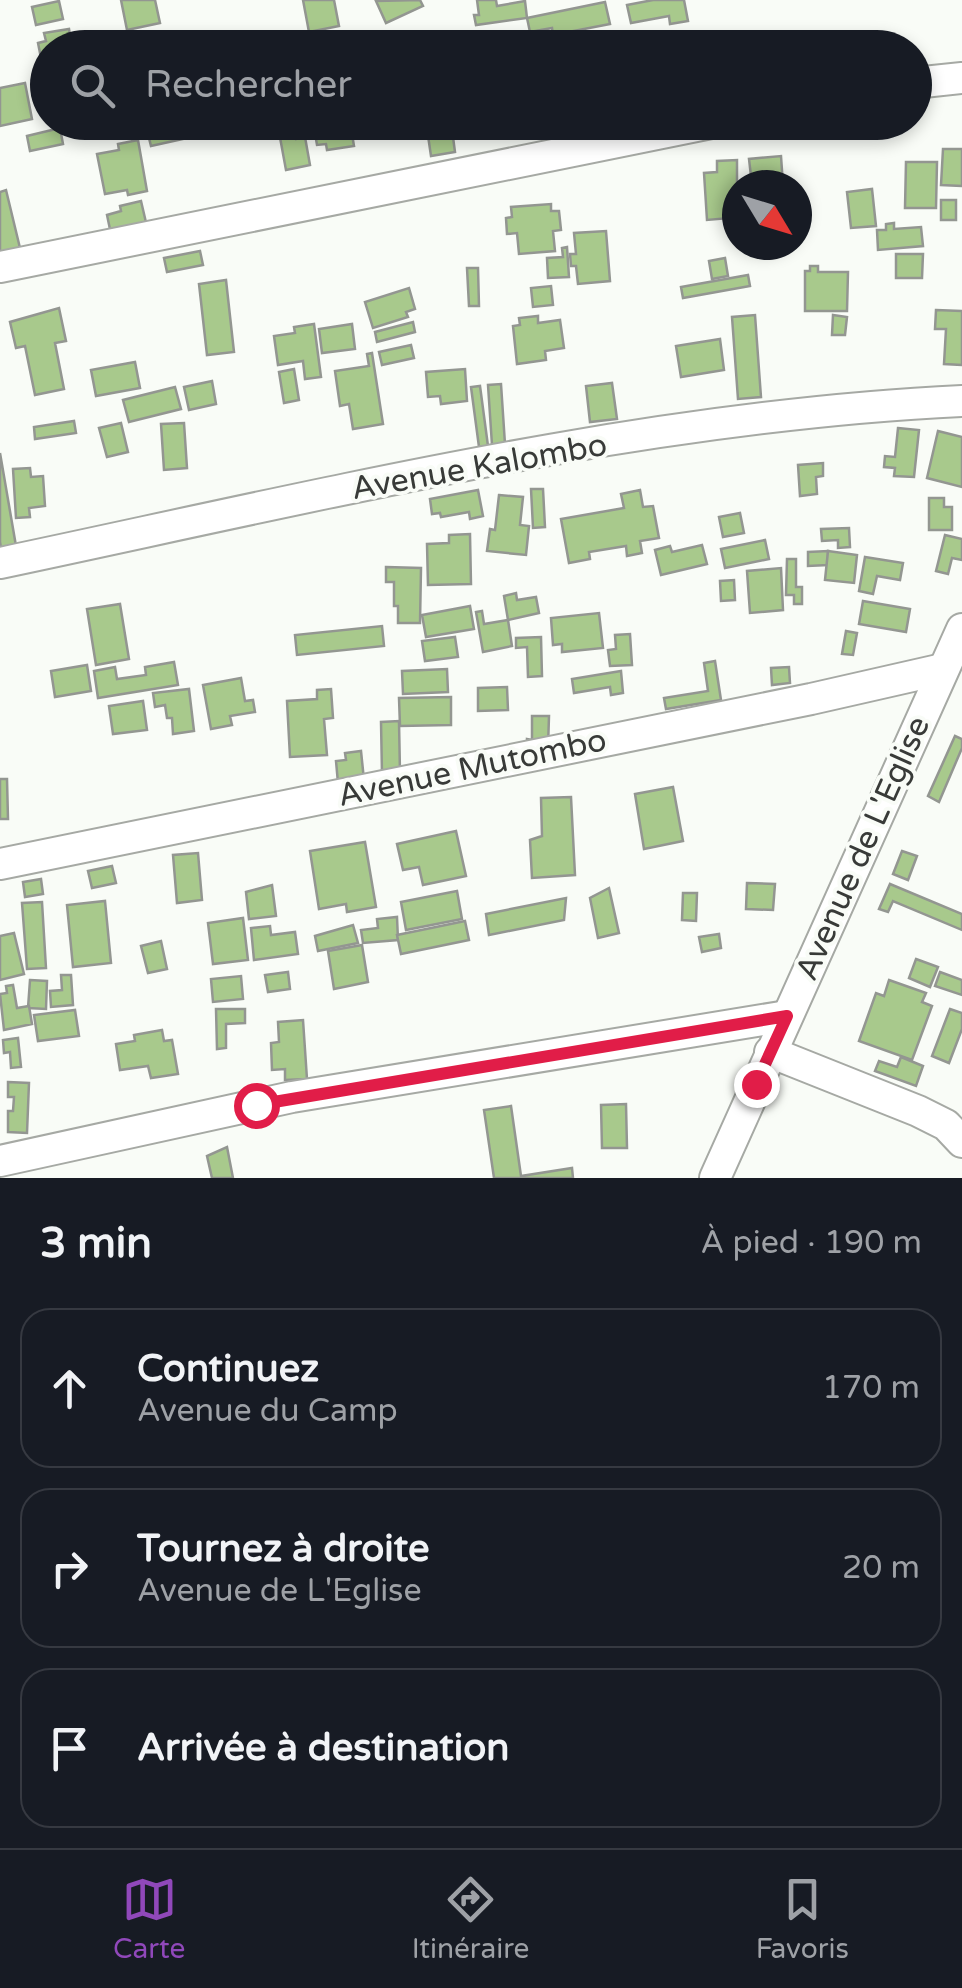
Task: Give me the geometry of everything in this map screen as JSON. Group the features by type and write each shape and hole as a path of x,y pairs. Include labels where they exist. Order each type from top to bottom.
{"street":[{"path":"932,81 962,78"},
{"path":"0,267 627,140"},
{"name":"Avenue Kalombo","path":"0,563 389,481 596,444 850,406 962,402"},
{"name":"Avenue de L'Eglise","path":"715,1178 962,629"},
{"name":"Avenue Mutombo","path":"0,864 943,669"},
{"path":"0,1161 292,1097 787,1016"},
{"path":"770,1052 918,1111 946,1125 962,1142"}],"building":[{"path":"121,0 155,0 160,23 127,30"},
{"path":"303,0 334,0 339,26 309,30"},
{"path":"420,0 423,6 386,23 376,1"},
{"path":"477,0 496,0 497,6 525,1 527,18 476,25"},
{"path":"684,0 688,21 670,24 669,16 631,23 627,5"},
{"path":"59,1 63,19 36,25 32,7"},
{"path":"605,2 610,24 579,30 530,30 527,18"},
{"path":"25,83 30,119 0,126 0,88"},
{"path":"27,136 30,140 62,140 63,144 30,151"},
{"path":"138,140 147,191 105,194 97,154 119,150 118,144"},
{"path":"150,140 178,140 151,146"},
{"path":"280,140 306,140 310,165 286,170"},
{"path":"316,140 353,140 354,146 327,150 326,144 317,145"},
{"path":"429,140 453,140 455,152 431,156"},
{"path":"943,149 962,149 962,186 941,185"},
{"path":"781,156 782,170 750,170 749,159"},
{"path":"737,160 737,170 722,170 722,219 707,220 704,173 717,172 717,161"},
{"path":"906,162 937,162 936,208 905,208"},
{"path":"872,189 876,226 851,228 847,192"},
{"path":"6,190 20,248 0,253 0,192"},
{"path":"941,200 956,200 956,220 941,220"},
{"path":"141,201 148,231 112,239 107,215 121,211 120,206"},
{"path":"551,204 551,211 559,211 561,230 553,231 555,251 519,254 517,233 507,234 506,218 512,217 511,207"},
{"path":"894,223 894,229 921,227 923,246 878,250 877,230 886,230 886,224"},
{"path":"606,231 610,281 578,284 570,254 576,254 574,233"},
{"path":"567,247 569,277 548,278 547,258 563,257 562,248"},
{"path":"200,251 203,265 167,272 164,258"},
{"path":"896,254 923,254 922,278 896,278"},
{"path":"725,260 728,276 712,279 709,261"},
{"path":"810,266 818,266 818,272 848,272 847,311 805,311 805,271 810,271"},
{"path":"467,268 478,268 479,306 469,306"},
{"path":"748,275 750,286 683,298 681,287"},
{"path":"226,280 234,352 207,355 199,284"},
{"path":"551,286 553,305 533,307 531,288"},
{"path":"409,288 415,309 406,312 408,317 373,328 365,302"},
{"path":"59,308 66,341 55,343 64,389 35,395 25,346 16,348 10,322"},
{"path":"936,310 962,311 962,365 944,364 946,329 935,329"},
{"path":"755,315 761,397 738,399 732,317"},
{"path":"833,315 847,317 845,335 832,335"},
{"path":"538,316 538,323 560,320 564,348 545,351 546,360 517,364 513,326 520,325 519,318"},
{"path":"413,322 415,332 377,342 375,332"},
{"path":"314,324 321,377 305,379 303,361 278,365 274,336 295,333 294,327"},
{"path":"352,324 355,349 322,353 319,329"},
{"path":"720,339 724,370 681,377 676,346"},
{"path":"411,345 414,358 382,365 379,352"},
{"path":"372,353 383,424 353,429 349,404 340,406 335,371 369,366 367,354"},
{"path":"135,362 140,388 96,396 91,370"},
{"path":"294,369 299,400 284,403 279,372"},
{"path":"465,369 467,401 441,404 440,396 428,397 426,372"},
{"path":"212,381 216,404 189,410 184,387"},
{"path":"612,383 617,419 590,422 586,386"},
{"path":"501,384 505,444 492,445 488,385"},
{"path":"480,386 488,446 479,447 471,387"},
{"path":"175,387 181,409 129,422 123,400"},
{"path":"74,421 76,433 35,439 34,427"},
{"path":"121,423 128,452 107,457 99,428"},
{"path":"184,423 187,468 164,470 161,424"},
{"path":"898,428 919,430 914,477 894,476 895,468 884,467 885,456 895,457"},
{"path":"938,431 962,437 962,487 927,478"},
{"path":"0,453 16,546 1,548 0,542"},
{"path":"823,463 823,476 816,477 817,494 800,496 798,465"},
{"path":"30,468 31,477 43,476 45,506 29,508 30,517 16,518 13,469"},
{"path":"531,489 543,489 545,527 533,528"},
{"path":"478,490 483,516 470,519 469,512 441,517 440,513 432,514 430,499"},
{"path":"640,490 643,507 653,506 659,538 640,541 642,553 627,556 626,546 589,552 590,559 569,563 561,519 624,508 621,494"},
{"path":"499,495 523,497 520,525 529,526 526,555 487,551 490,529 495,530"},
{"path":"929,498 944,498 944,507 952,507 952,530 929,530"},
{"path":"740,513 744,533 723,537 719,517"},
{"path":"849,528 850,547 838,548 838,540 822,541 821,529"},
{"path":"470,534 471,584 428,585 427,544 449,543 449,535"},
{"path":"945,535 962,539 962,560 952,558 948,574 936,571"},
{"path":"765,540 769,559 725,568 721,549"},
{"path":"702,545 707,564 661,575 655,550 670,546 672,552"},
{"path":"828,551 828,565 808,566 808,552"},
{"path":"828,551 857,555 854,583 825,580"},
{"path":"865,557 903,563 900,580 877,576 873,594 859,591"},
{"path":"787,559 796,559 796,587 802,587 802,604 794,604 794,595 786,595"},
{"path":"386,567 421,568 420,623 398,623 394,582 386,582"},
{"path":"781,568 783,610 750,613 747,571"},
{"path":"734,580 735,600 721,601 720,581"},
{"path":"516,593 517,600 536,597 539,613 508,620 504,596"},
{"path":"863,601 910,609 906,632 859,624"},
{"path":"120,604 129,659 96,665 87,609"},
{"path":"470,606 474,629 426,637 422,615"},
{"path":"482,611 484,624 508,620 512,646 483,652 476,612"},
{"path":"599,613 603,648 562,652 562,644 553,645 551,618"},
{"path":"382,626 384,646 297,655 295,635"},
{"path":"846,631 857,633 853,655 842,654"},
{"path":"630,634 632,665 610,666 608,650 616,649 615,635"},
{"path":"455,637 458,657 425,661 422,641"},
{"path":"541,637 542,676 528,677 527,647 516,648 516,638"},
{"path":"715,661 721,700 666,709 664,698 708,691 704,663"},
{"path":"174,662 178,685 98,698 94,671 115,667 117,679 146,675 145,667"},
{"path":"87,665 91,691 55,697 51,671"},
{"path":"789,667 790,683 772,685 771,668"},
{"path":"447,669 448,692 403,694 402,671"},
{"path":"621,671 623,693 611,695 610,687 574,693 572,679"},
{"path":"241,678 245,701 253,700 255,712 230,716 232,725 211,729 203,685"},
{"path":"507,687 508,710 478,711 478,688"},
{"path":"189,689 194,731 173,734 172,718 167,718 165,705 155,707 153,693"},
{"path":"331,689 333,718 324,719 327,755 290,757 287,701 317,699 317,690"},
{"path":"451,697 451,725 400,726 399,698"},
{"path":"143,701 147,730 113,734 109,706"},
{"path":"532,716 549,716 548,748 527,747 527,739 532,740"},
{"path":"399,721 400,773 382,774 381,722"},
{"path":"955,736 962,739 962,748 939,802 928,796"},
{"path":"361,751 364,780 338,783 336,761 346,760 345,753"},
{"path":"0,779 7,779 8,819 0,819"},
{"path":"673,787 683,841 644,849 635,794"},
{"path":"571,797 575,875 532,878 530,840 542,836 541,798"},
{"path":"456,831 466,876 423,885 419,867 403,870 397,844"},
{"path":"365,842 376,907 347,912 346,904 319,909 310,851"},
{"path":"902,851 917,856 908,880 893,874"},
{"path":"198,853 202,900 177,903 173,855"},
{"path":"112,866 116,883 92,888 88,871"},
{"path":"41,879 43,894 25,897 23,882"},
{"path":"747,883 775,884 773,910 746,909"},
{"path":"890,884 962,914 962,930 893,901 888,912 879,909"},
{"path":"272,885 276,916 249,919 246,892"},
{"path":"609,888 619,933 598,938 590,898"},
{"path":"457,891 462,919 406,930 401,902"},
{"path":"683,893 697,893 696,921 682,920"},
{"path":"566,898 564,920 489,935 486,914"},
{"path":"105,901 111,963 73,967 67,905"},
{"path":"42,902 46,968 27,969 22,903"},
{"path":"397,917 398,940 363,943 361,930 378,928 377,919"},
{"path":"243,918 248,960 213,964 208,923"},
{"path":"465,921 469,940 401,954 397,935"},
{"path":"353,925 358,943 318,951 315,936"},
{"path":"270,926 271,935 295,932 298,954 254,960 251,928"},
{"path":"14,933 24,974 0,980 0,936"},
{"path":"719,934 721,948 702,952 699,937"},
{"path":"161,941 167,969 148,973 141,946"},
{"path":"362,945 368,982 334,989 328,951"},
{"path":"916,959 938,967 930,987 909,978"},
{"path":"288,972 290,989 268,992 265,975"},
{"path":"940,972 962,980 962,995 935,986"},
{"path":"61,975 71,975 73,1005 51,1007 50,991 62,990"},
{"path":"241,976 243,999 213,1002 211,979"},
{"path":"30,980 47,981 46,1009 28,1008"},
{"path":"889,980 926,993 922,1002 932,1006 912,1060 859,1041 876,993 884,996"},
{"path":"13,985 17,1008 29,1006 32,1024 4,1030 0,994 7,993 6,986"},
{"path":"216,1009 245,1009 245,1023 226,1024 226,1048 217,1049"},
{"path":"950,1009 962,1013 962,1029 949,1063 932,1056"},
{"path":"75,1010 79,1036 38,1041 34,1015"},
{"path":"303,1020 307,1079 285,1080 285,1069 272,1070 271,1043 279,1042 278,1022"},
{"path":"162,1030 164,1041 172,1040 178,1074 151,1078 148,1066 120,1070 116,1044 135,1041 134,1035"},
{"path":"18,1038 21,1067 11,1068 10,1052 4,1053 3,1040"},
{"path":"901,1057 923,1066 916,1086 875,1071 879,1061 897,1067"},
{"path":"8,1082 29,1083 27,1133 8,1132 8,1111 13,1111 14,1097 8,1097"},
{"path":"626,1104 627,1148 602,1148 601,1105"},
{"path":"511,1106 521,1176 572,1168 573,1178 494,1178 484,1110"},
{"path":"227,1147 233,1178 212,1178 207,1156"}],"route":[{"path":"256,1105 787,1016 756,1084"}]}
